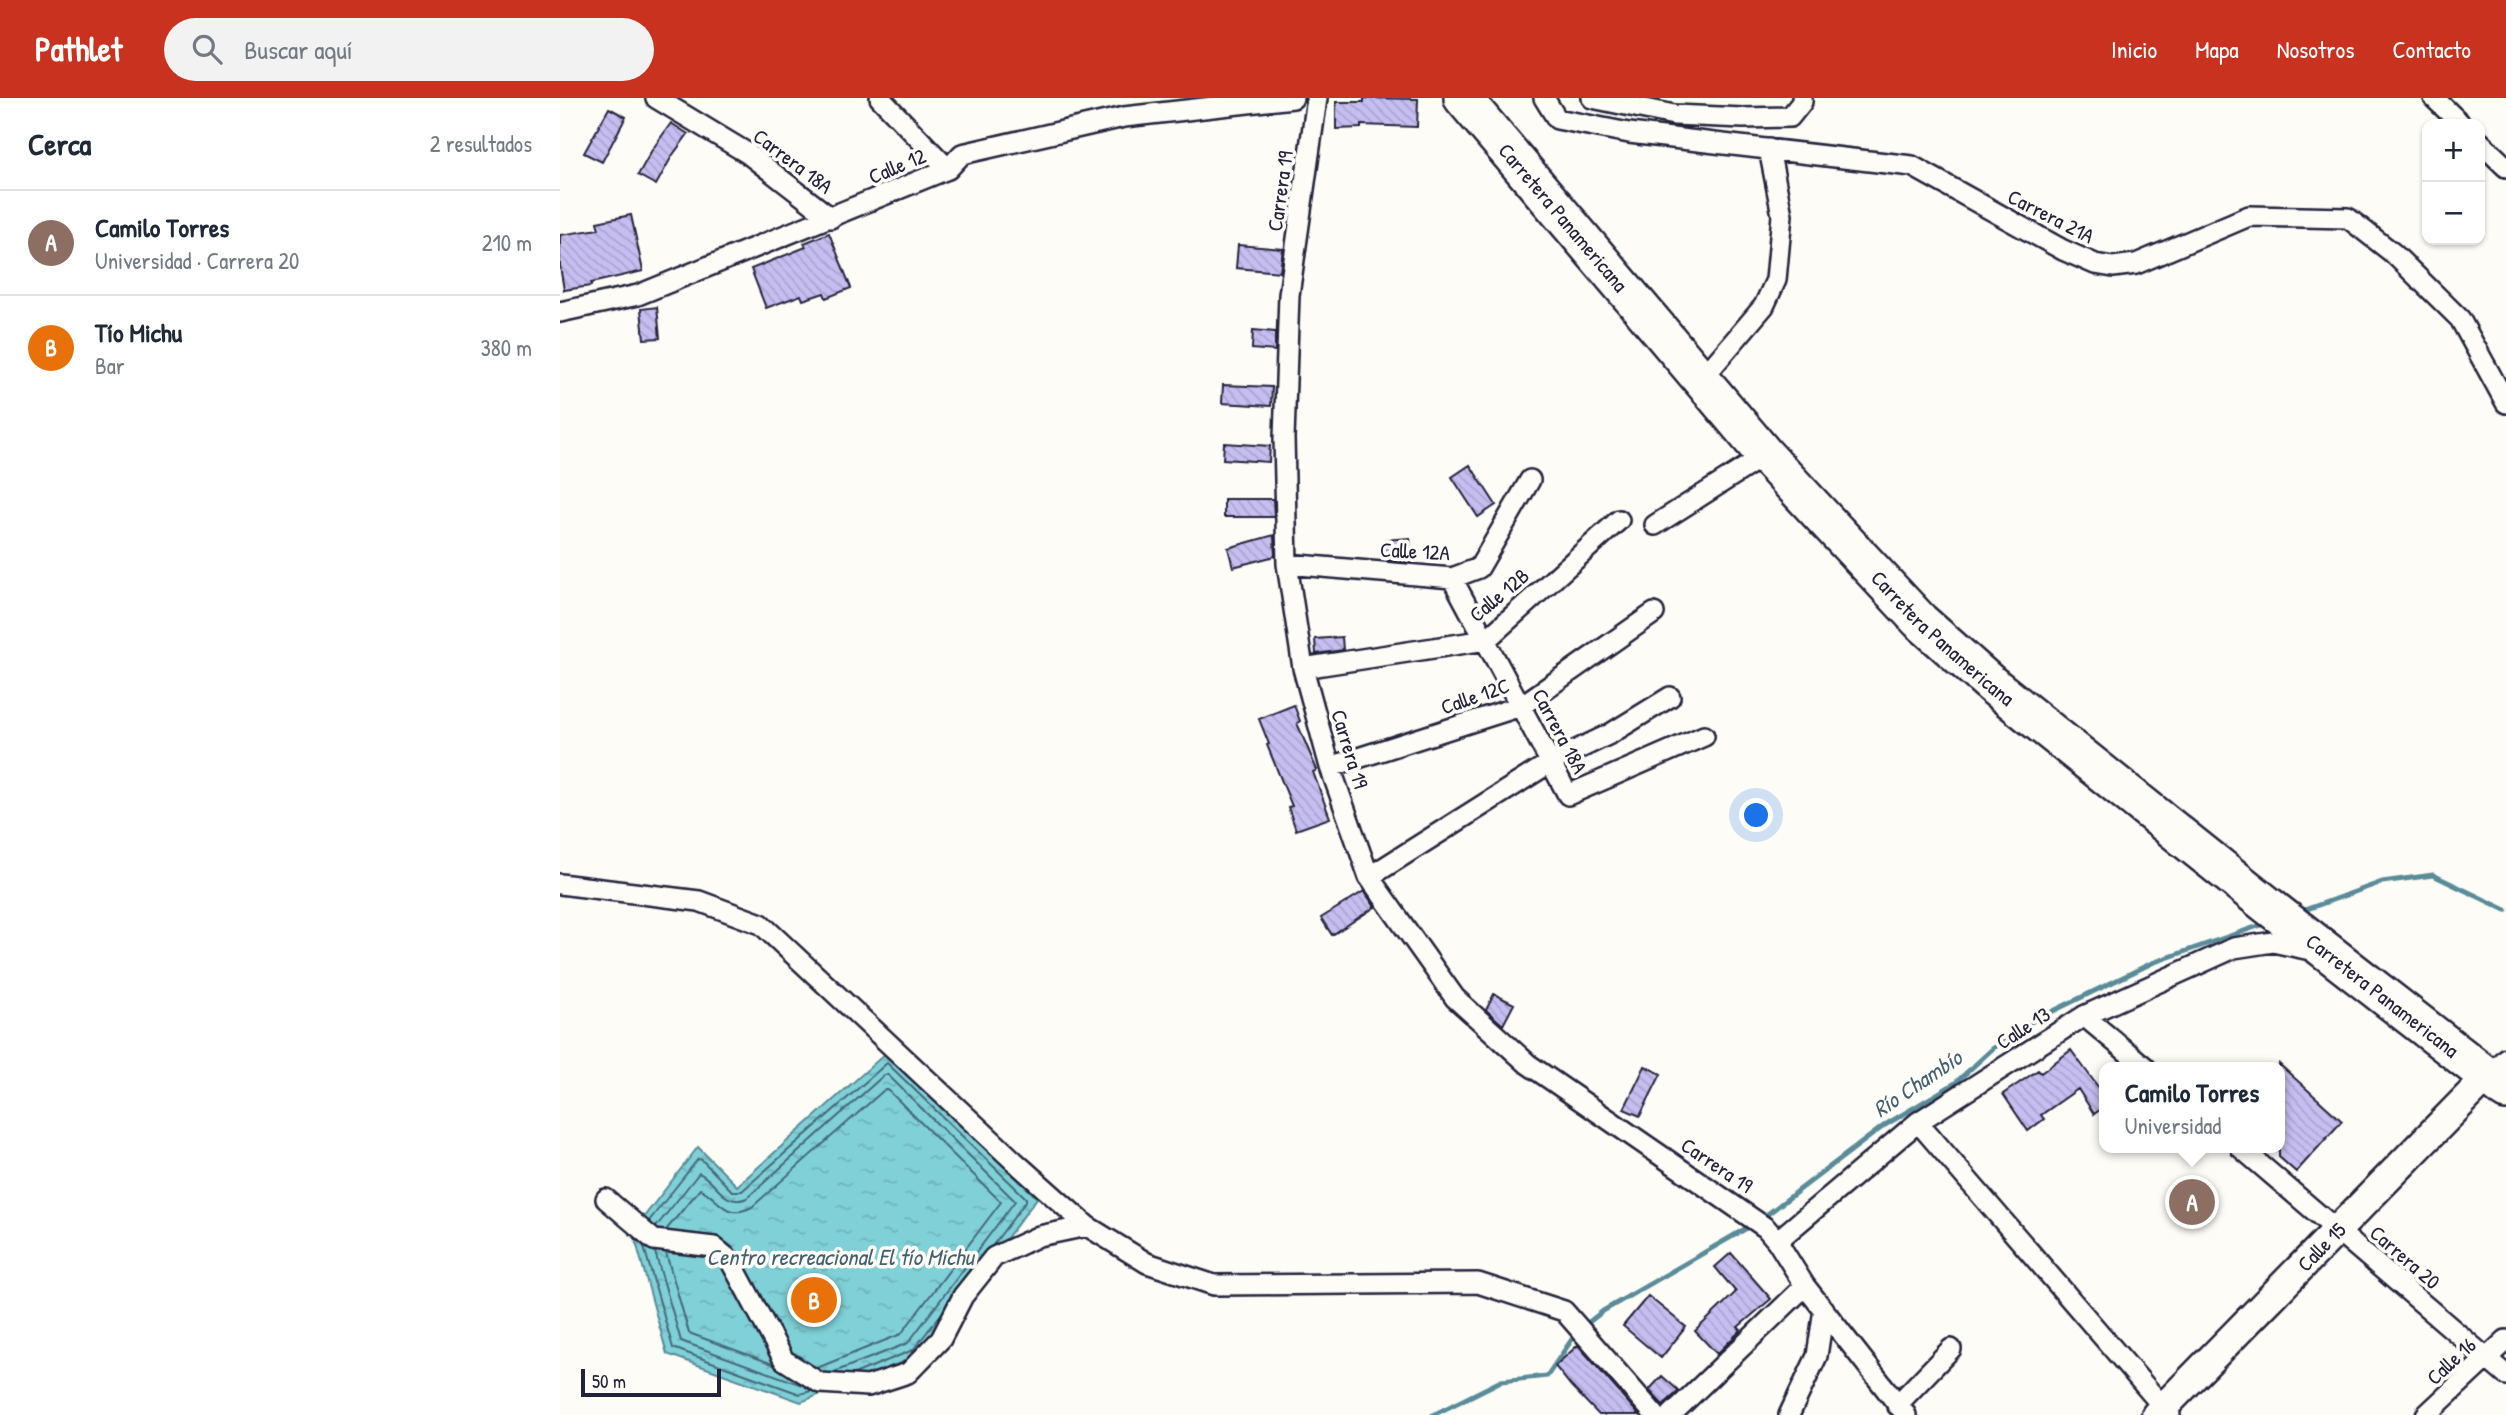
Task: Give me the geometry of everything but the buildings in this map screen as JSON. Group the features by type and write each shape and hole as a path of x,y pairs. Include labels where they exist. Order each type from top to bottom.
{"highway":[{"name":"Carretera Panamericana","path":"1463,98 1765,455 1920,621 1991,684 2266,904 2500,1075"}],"main road":[{"name":"Calle 15","path":"2163,1412 2338,1229 2500,1075"}],"street":[{"name":"Carrera 18A","path":"656,98 747,153 831,218"},
{"path":"880,98 948,169"},
{"name":"Calle 12","path":"564,311 638,295 948,169 962,154 1124,117 1293,98"},
{"name":"Carrera 19","path":"1317,98 1289,295 1284,438 1287,564 1303,668 1330,768 1369,877 1455,998 1528,1064 1749,1215 1772,1235"},
{"name":"Carrera 21A","path":"1545,98 1558,119 1629,133 1912,166 2063,250 2095,264 2113,267 2136,264 2249,216 2347,218 2393,254 2460,319 2506,403"},
{"path":"1592,98 1674,115 1744,118 1790,117 1802,102 1802,98"},
{"path":"2434,98 2456,119"},
{"path":"2485,147 2506,167"},
{"path":"1701,380 1764,306 1776,280 1782,215 1769,149"},
{"path":"1655,525 1765,455"},
{"name":"Calle 12A","path":"1287,564 1452,578 1479,568 1530,480"},
{"name":"Calle 12B","path":"1303,668 1486,640 1619,520"},
{"name":"Carrera 18A","path":"1452,578 1569,795 1704,736"},
{"name":"Calle 12C","path":"1330,768 1521,706 1654,613"},
{"path":"1369,877 1551,762 1610,734 1670,697"},
{"path":"560,884 699,901 761,924 964,1115 1087,1226 1147,1263 1214,1285 1478,1283 1564,1311 1655,1415"},
{"name":"Calle 13","path":"1772,1235 1918,1122 2084,1016 2234,948 2273,942 2334,954"},
{"path":"2084,1016 2139,1062"},
{"path":"1918,1122 2163,1412"},
{"name":"Carrera 20","path":"2247,1153 2506,1375"},
{"path":"607,1199 654,1240 713,1247 730,1260 784,1360 820,1383 868,1386 908,1373 941,1339 963,1296 994,1257 1039,1236 1087,1226"},
{"path":"1772,1235 1805,1286 1902,1410 1951,1349"},
{"path":"1671,1415 1805,1286"},
{"path":"1789,1415 1817,1356 1824,1309"},
{"name":"Calle 16","path":"2426,1415 2506,1340"}],"water":[{"name":"Centro recreacional El tío Michu","path":"887,1052 1037,1198 918,1356 801,1402 667,1354 633,1231 698,1147 737,1186"}],"waterway":[{"name":"Río Chambío","path":"2299,912 2382,882 2433,875 2506,910"},
{"name":"Río Chambío","path":"1761,1219 1885,1125 1954,1084 2012,1031 2152,963 2267,923"},
{"name":"Río Chambío","path":"1584,1326 1603,1311 1752,1225"},
{"name":"Río Chambío","path":"1433,1415 1501,1381 1547,1376 1577,1332"}],"place":[{"name":"Camilo Torres","path":"2192,1202"},
{"name":"Tío Michu","path":"814,1300"}]}
